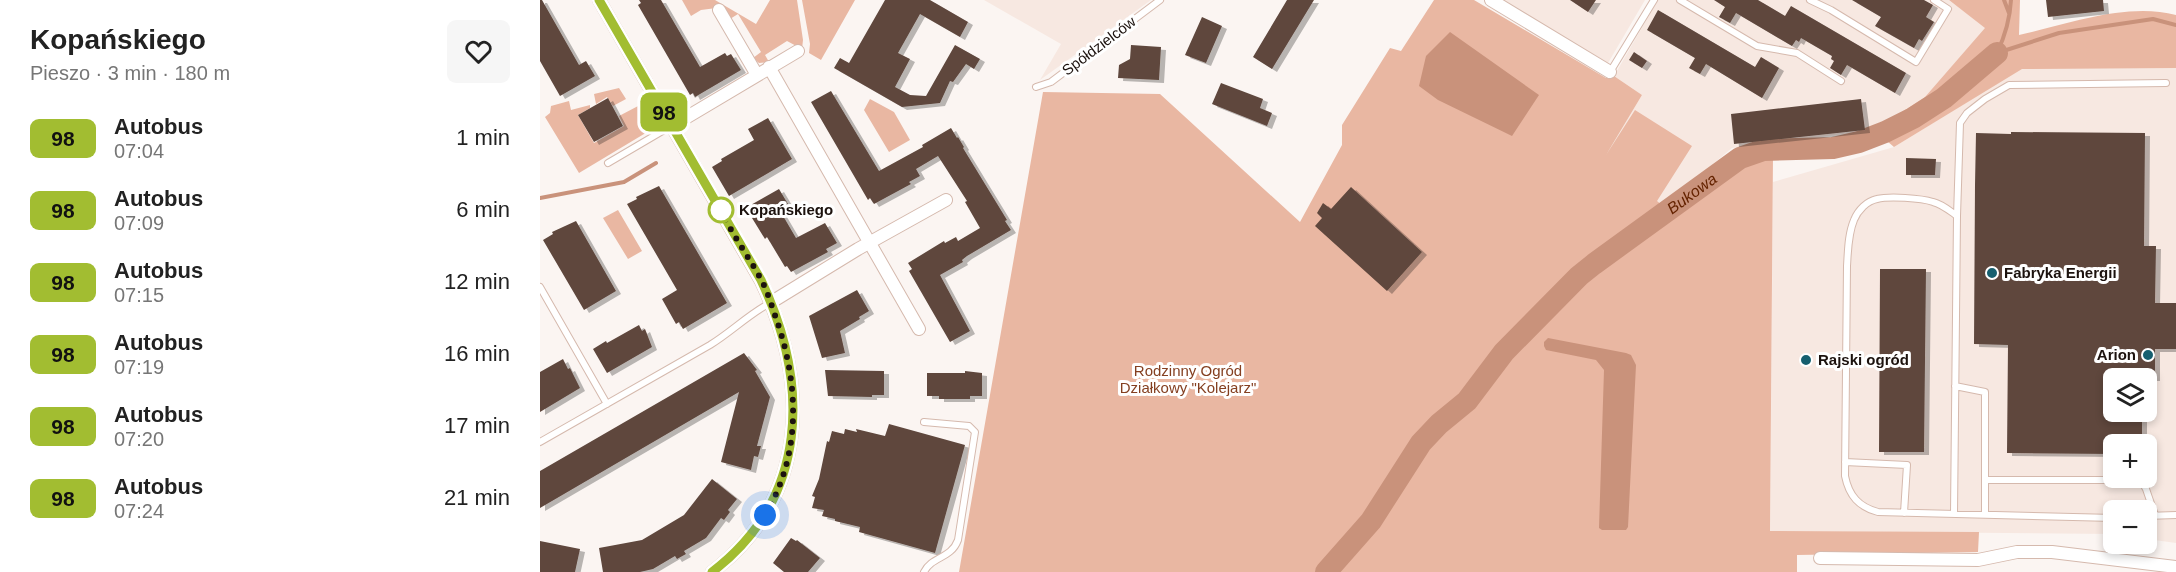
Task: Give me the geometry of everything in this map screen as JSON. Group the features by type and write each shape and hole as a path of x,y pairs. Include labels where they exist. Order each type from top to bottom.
{"street":[{"path":"599,0 761,280 786,352 792,381 794,417 789,453 775,496 758,524 738,549 711,572"},
{"path":"1491,0 1610,72"},
{"path":"719,9 757,75"},
{"path":"672,126 798,51"},
{"path":"769,68 919,329"},
{"path":"770,303 868,243 946,200"},
{"path":"1820,558 1978,560 2017,552 2052,552 2176,567"}],"lane":[{"name":"Spółdzielców","path":"1036,87 1051,82 1160,0"},
{"path":"1610,72 1654,0"},
{"path":"1680,0 1757,46 1797,53 1841,81"},
{"path":"1810,0 1831,10 1916,62 1948,9 1934,0"},
{"path":"1954,514 1960,123 1967,113 1984,99 2008,85 2166,83"},
{"path":"608,163 672,126"},
{"path":"1957,216 1933,202 1918,199 1878,198 1868,203 1854,219 1849,237 1847,266 1845,462 1847,489 1865,509 1878,512 2103,518"},
{"path":"540,287 607,404"},
{"path":"540,442 710,345 732,331 749,315 770,303"},
{"path":"1956,386 1985,392 1985,514"},
{"path":"924,423 969,426 975,432 955,548 949,554 927,566 924,572"},
{"path":"1845,462 1907,465 1904,513"},
{"path":"1985,480 2132,480 2142,482 2150,500"},
{"path":"2157,515 2176,515"}],"shaded area":[{"path":"984,0 1151,0 1040,80 1061,44"},
{"path":"1502,0 1645,0 1608,63"},
{"path":"1658,0 1949,0 1986,28 1925,97 1874,130 1732,148 1663,206 1599,166 1642,95 1614,76"},
{"path":"1450,32 1539,95 1512,136 1438,100 1419,86 1426,56"},
{"path":"2022,68 2176,68 2176,543 2157,540 2157,500 2103,500 2103,534 1770,531 1773,182 1894,147"},
{"path":"1548,338 1626,353 1631,355 1636,365 1628,527 1626,530 1599,528 1604,370 1596,360 1546,350 1544,342"}],"green space":[{"path":"682,0 715,0 756,24 770,0 797,0 803,40 802,49 787,41 765,55 769,62 759,63 753,58 761,52 738,14 730,19 724,7 701,10 691,16"},
{"path":"802,0 855,0 821,60 809,53 810,44"},
{"name":"Rodzinny Ogród Działkowy \"Kolejarz\"","path":"1434,0 1474,0 1606,78 1614,76 1642,95 1606,155 1635,110 1692,146 1657,201 1663,206 1567,280 1509,340 1467,395 1416,443 1373,509 1318,572 959,572 1043,92 1160,94 1300,222 1342,145 1342,125 1390,48 1401,51"},
{"path":"1949,0 2020,0 2019,35 2077,20 2118,13 2138,11 2176,15 2176,68 2022,69 1894,147 1874,130 1925,97 1985,28"},
{"path":"619,88 626,99 613,106 607,97 596,104 594,94"},
{"path":"870,99 894,112 910,140 889,152 864,110"},
{"path":"569,101 571,110 590,105 590,108 578,115 594,143 624,126 619,116 640,105 654,128 579,173 545,117 550,113 551,106"},
{"path":"1773,155 1770,531 1979,532 1978,552 1797,555 1797,572 1335,572 1386,514 1433,441 1479,396 1499,367 1572,291 1736,165 1749,159"},
{"path":"618,210 642,251 628,259 603,218"}],"building":[{"path":"540,0 579,65 586,61 595,76 560,96 540,61"},
{"path":"639,0 661,0 700,67 725,53 727,56 731,54 741,70 695,97 693,93 690,95 638,5 641,3"},
{"path":"885,0 930,0 968,22 960,37 920,14 898,53 910,59 895,87 910,95 926,96 955,45 980,59 974,69 966,64 953,82 950,81 940,103 902,107 834,68 840,58 849,63"},
{"path":"1287,0 1314,0 1272,69 1253,57"},
{"path":"1570,0 1596,0 1588,12"},
{"path":"1714,0 1758,0 1785,16 1791,6 1906,73 1895,93 1847,65 1841,75 1830,68 1834,61 1831,59 1832,56 1801,38 1799,42 1796,40 1792,46 1736,13 1730,23 1719,17 1725,7"},
{"path":"1852,0 1924,0 1933,5 1926,17 1934,22 1922,41 1919,39 1914,48 1875,26 1881,17"},
{"path":"2046,0 2103,0 2104,11 2048,17"},
{"path":"1658,10 1755,67 1761,57 1779,68 1762,98 1706,64 1700,74 1689,68 1695,58 1647,30"},
{"path":"1202,17 1222,26 1206,63 1185,55"},
{"path":"1131,45 1161,47 1159,80 1118,78 1119,65 1130,59"},
{"path":"1634,52 1647,61 1642,68 1629,60"},
{"path":"1221,83 1263,99 1260,108 1272,113 1267,126 1212,104"},
{"path":"831,91 879,171 923,147 922,145 951,128 1007,220 1005,221 1011,230 940,275 970,331 950,342 909,271 912,269 908,263 944,241 945,243 956,237 958,241 980,228 965,202 967,201 938,156 916,169 920,176 909,182 911,184 874,204 870,198 868,200 811,102"},
{"path":"608,98 623,126 594,142 578,115"},
{"path":"1861,99 1865,130 1734,144 1731,114"},
{"path":"768,118 792,159 729,196 712,167 722,161 721,159 754,140 748,129"},
{"path":"2011,132 2145,133 2144,246 2156,246 2155,303 2176,303 2176,349 2155,349 2155,368 2103,368 2103,422 2142,422 2142,434 2103,434 2103,454 2007,453 2008,345 1974,344 1976,133 2011,134"},
{"path":"1906,158 1936,159 1935,175 1906,175"},
{"path":"659,186 727,303 683,329 679,322 676,324 662,299 677,290 627,204"},
{"path":"1351,187 1422,252 1387,291 1315,226 1322,218 1317,213 1323,203 1331,209"},
{"path":"779,189 788,204 779,209 796,238 825,223 837,243 826,249 828,252 791,272 787,266 785,267 767,237 765,239 752,218 755,216 749,206"},
{"path":"576,221 616,291 584,310 543,240 553,234 552,232"},
{"path":"1880,269 1926,269 1924,452 1879,452"},
{"path":"857,290 869,311 840,331 845,353 822,358 809,316"},
{"path":"639,325 642,331 645,329 652,347 607,373 593,349"},
{"path":"744,353 757,370 755,371 770,397 757,446 761,446 758,457 754,456 751,470 721,462 739,392 540,508 540,471"},
{"path":"563,359 580,388 540,412 540,372"},
{"path":"825,370 884,371 884,395 828,396"},
{"path":"965,371 982,373 982,396 970,396 970,399 939,399 939,396 927,396 927,373 965,373"},
{"path":"889,424 965,445 935,553 859,532 860,527 822,516 824,510 812,508 815,497 812,496 819,479 827,441 829,442 832,431 844,434 845,429 857,432 856,429 885,436"},
{"path":"712,479 737,499 728,510 730,512 724,520 721,518 706,538 684,551 686,554 677,559 675,556 653,569 640,572 603,572 599,548 642,540 684,515"},
{"path":"791,538 820,558 808,572 784,572 773,563"},
{"path":"540,541 580,549 575,572 540,572"}],"waterway":[{"path":"2004,0 2009,13"},
{"path":"1997,53 2007,27 2011,0"},
{"name":"Bukowa","path":"1997,53 2059,33 2153,19 2176,25"},
{"name":"Bukowa","path":"1326,572 1371,521 1421,443 1439,424 1467,401 1504,352 1579,276 1594,264 1740,158 1763,150 1833,148 1859,142 1885,132 1913,118 1944,98 1997,53"},
{"path":"540,198 624,182 656,163"}],"bus line":[{"name":"98","path":"599,0 761,280 769,297 791,374 794,396 793,427 789,453 775,496 752,533 712,572"}],"place":[{"name":"Kopańskiego","path":"721,210"},
{"name":"Fabryka Energii","path":"1992,273"},
{"name":"Arion","path":"2148,355"},
{"name":"Rajski ogród","path":"1806,360"}],"route":[{"path":"721,210 769,297 784,344 792,381 794,417 789,453 782,478 765,515"}]}
